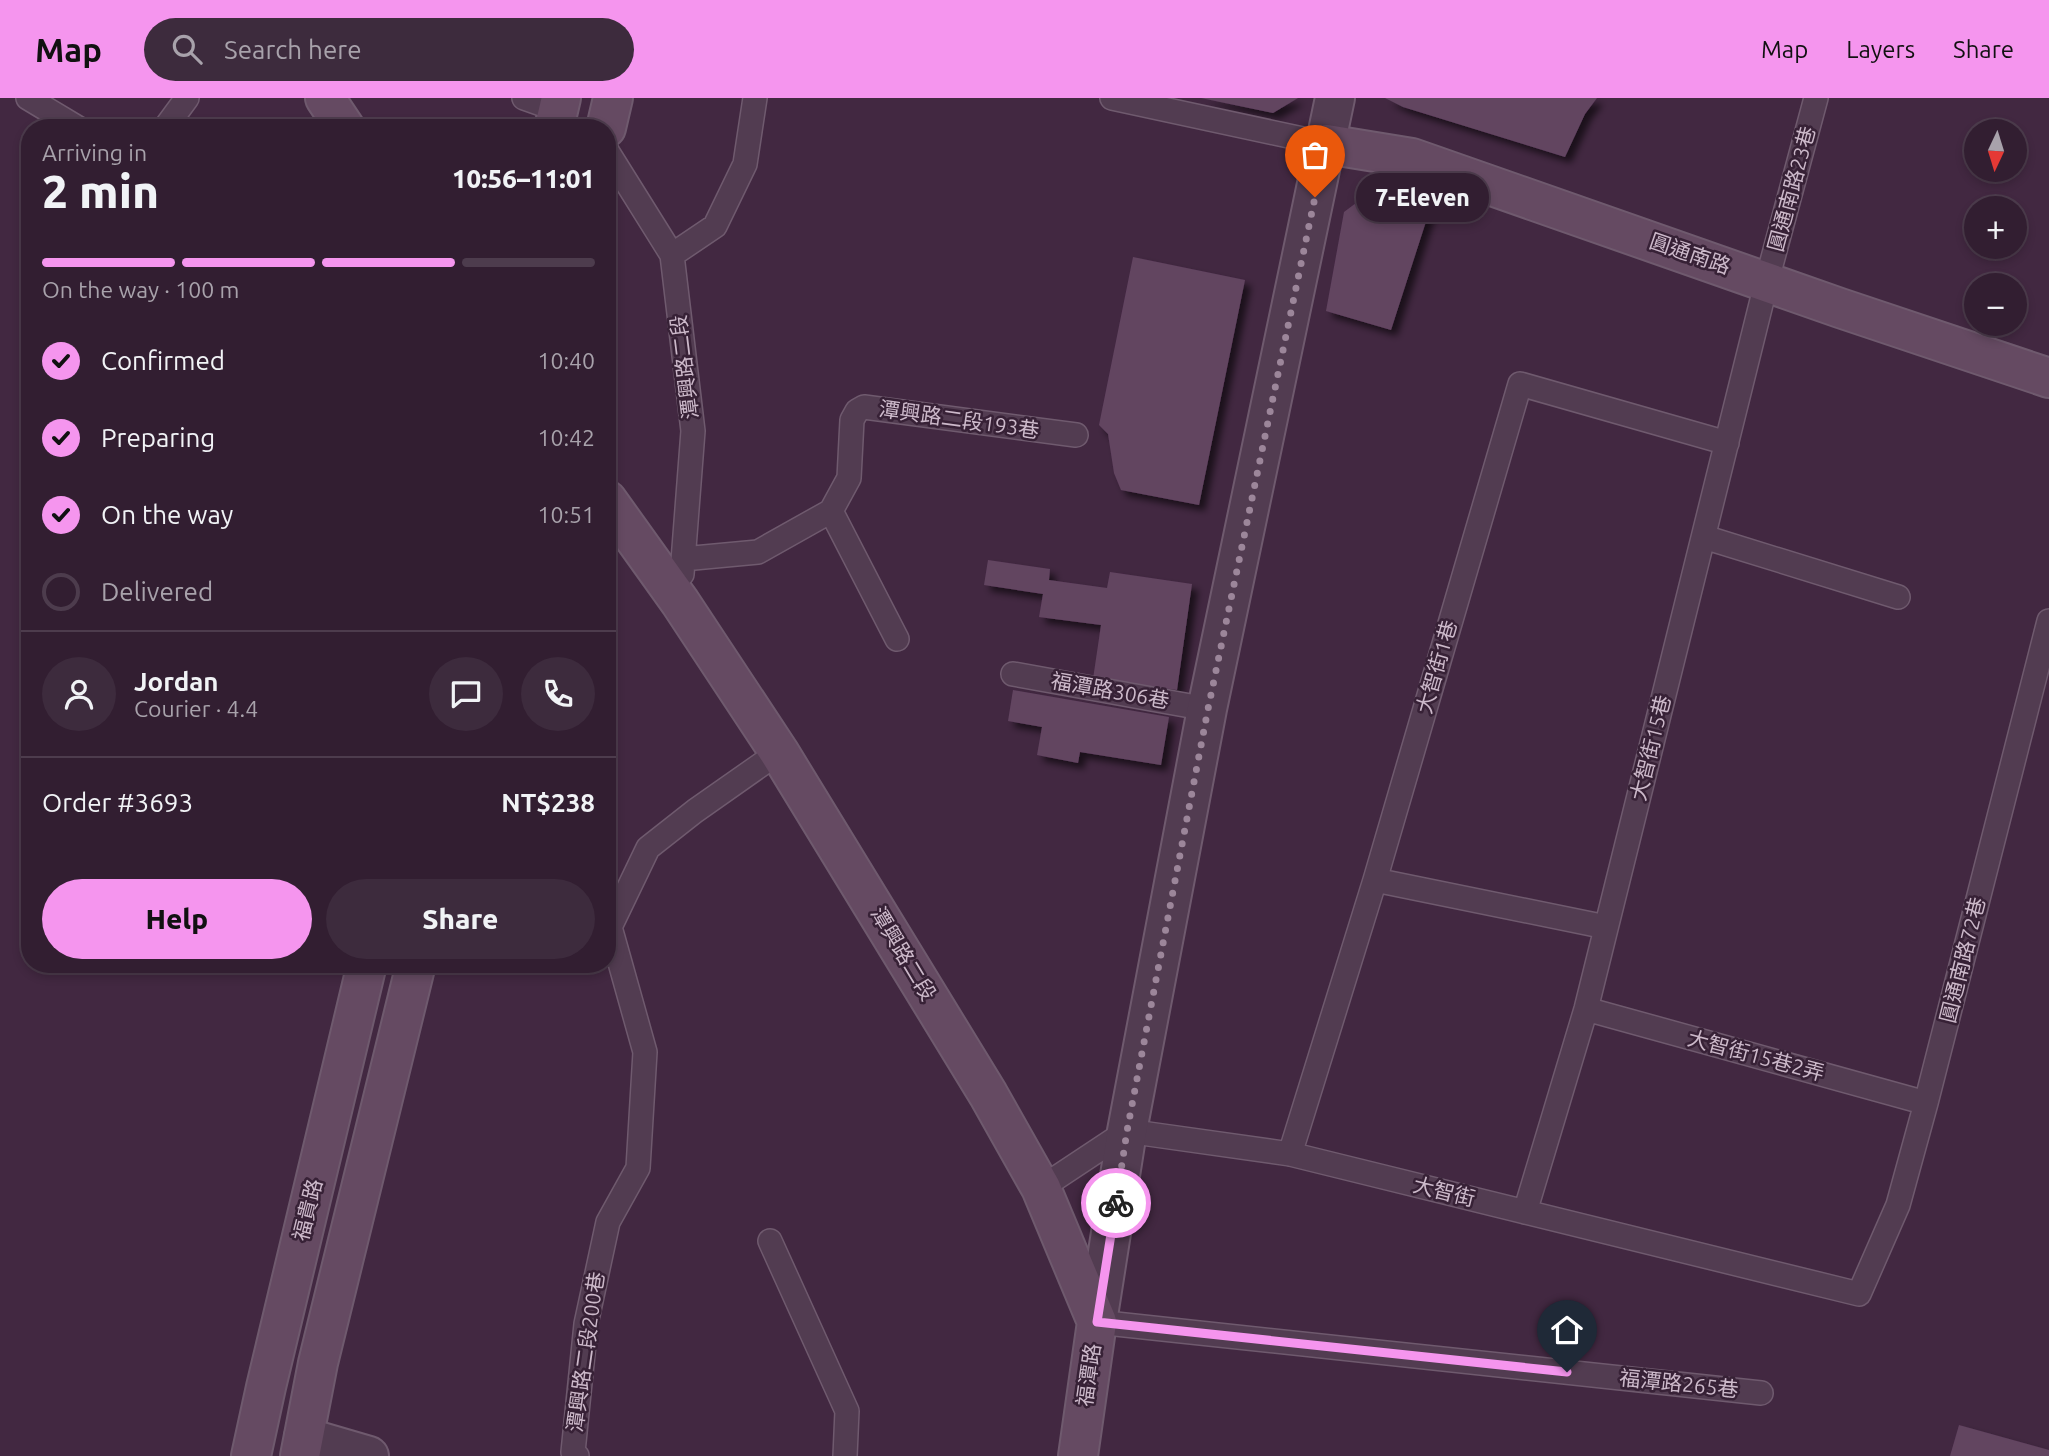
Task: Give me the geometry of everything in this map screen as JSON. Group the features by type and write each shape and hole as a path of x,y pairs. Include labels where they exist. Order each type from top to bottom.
{"street":[{"path":"325,98 339,119"},
{"path":"608,119 613,98"},
{"name":"福潭路","path":"1078,1456 1127,1131 1208,709 1335,98"},
{"name":"圓通南路","path":"1326,144 1412,158 2049,378"},
{"name":"潭興路二段","path":"616,513 680,602 779,752 988,1094 1041,1188 1097,1322"},
{"name":"福貴路","path":"251,1456 365,973"},
{"path":"369,1456 302,1446 321,1350 414,973"}],"lane":[{"path":"28,98 63,119"},
{"path":"172,119 187,98"},
{"path":"672,255 715,226 745,164 755,98"},
{"path":"1112,98 1326,144"},
{"name":"圓通南路23巷","path":"1767,281 1816,98"},
{"name":"潭興路二段","path":"616,165 672,255 693,430 680,602"},
{"name":"大智街15巷","path":"1525,1212 1586,1009 1767,281"},
{"name":"大智街1巷","path":"1290,1154 1375,880 1520,384 1727,443"},
{"name":"潭興路二段193巷","path":"831,511 849,478 852,420 857,411 864,407 1076,435"},
{"path":"683,559 758,552 831,511 897,639"},
{"path":"1704,537 1898,597"},
{"name":"圓通南路72巷","path":"1858,1294 1898,1205 2049,621"},
{"name":"福潭路306巷","path":"1013,674 1208,709"},
{"name":"潭興路二段200巷","path":"616,915 648,848 779,752"},
{"path":"1375,880 1606,927"},
{"name":"潭興路二段200巷","path":"572,1455 586,1324 608,1222 638,1168 645,1052 616,948"},
{"name":"大智街15巷2弄","path":"1586,1009 1926,1103"},
{"path":"1041,1188 1127,1131"},
{"name":"大智街","path":"1127,1131 1290,1154 1858,1294"},
{"path":"770,1241 847,1411 845,1456"},
{"name":"福潭路265巷","path":"1097,1322 1761,1393"}],"building":[{"path":"1201,98 1298,98 1273,113"},
{"path":"1385,98 1597,98 1585,114 1565,157 1403,107"},
{"path":"1372,191 1431,206 1391,330 1326,311 1344,212"},
{"path":"1133,257 1245,280 1199,505 1121,490 1114,473 1108,434 1099,425"},
{"path":"988,560 1050,569 1049,580 1107,588 1110,572 1192,584 1177,690 1093,679 1101,625 1039,617 1043,594 984,585"},
{"path":"1013,690 1169,717 1161,765 1080,752 1078,763 1037,755 1042,727 1008,721"},
{"path":"1959,1425 2049,1450 2049,1456 1950,1456"}],"way so far":[{"path":"1116,1203 1127,1131 1208,709 1315,197"}],"place":[{"name":"7-Eleven","path":"1315,197"}],"route":[{"path":"1116,1203 1097,1322 1567,1372"}]}
